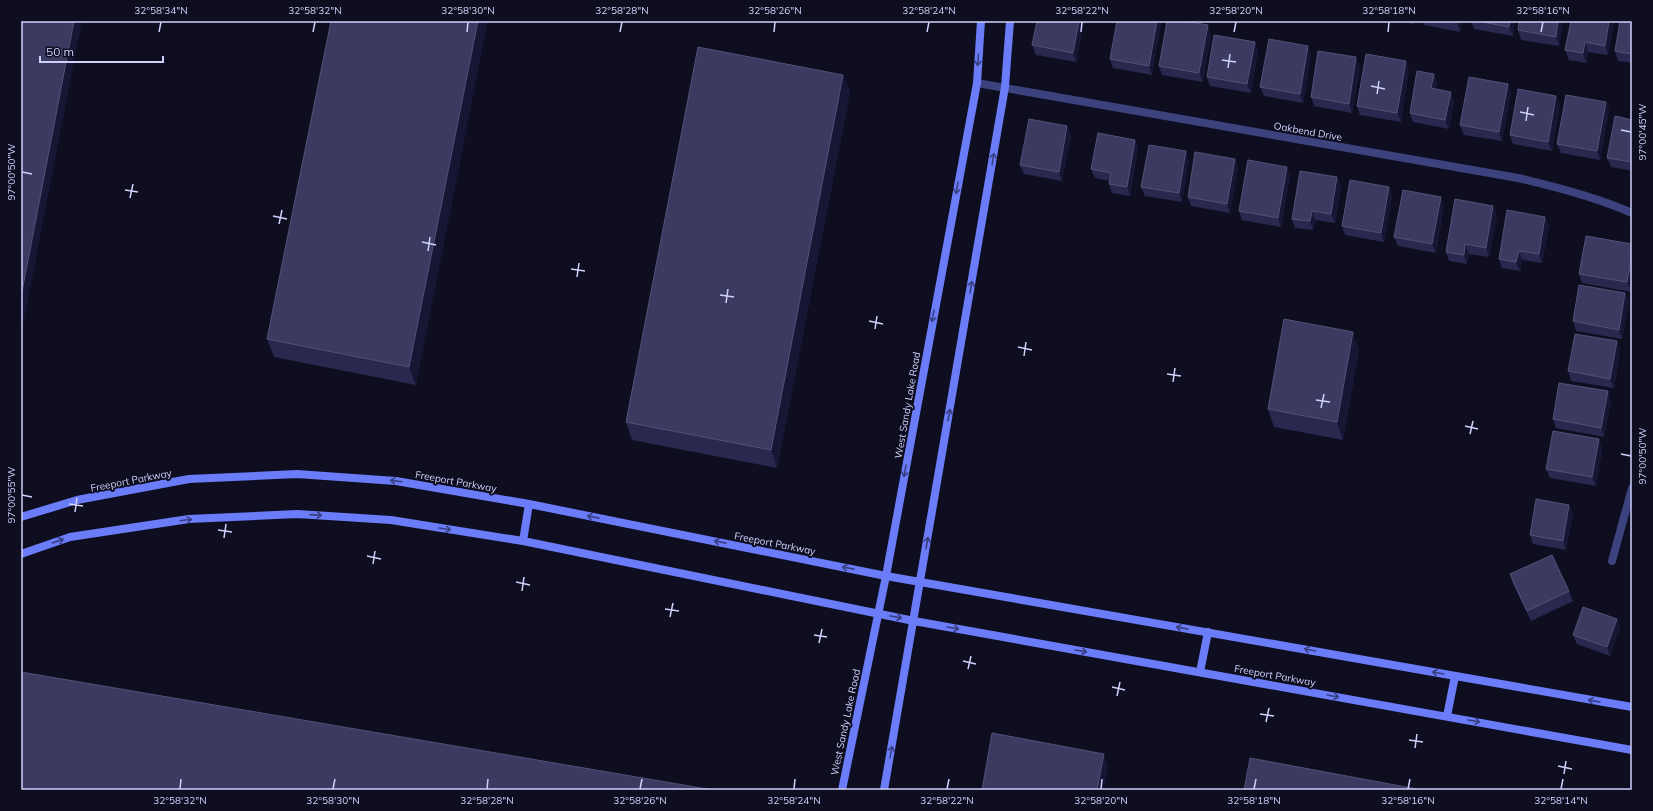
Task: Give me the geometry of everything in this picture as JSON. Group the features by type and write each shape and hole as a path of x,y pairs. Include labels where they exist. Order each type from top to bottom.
{"main road":[{"name":"West Sandy Lake Road","path":"842,790 886,576 977,83 981,21"},
{"path":"884,790 1005,87 1010,21"},
{"name":"Freeport Parkway","path":"21,517 77,500 189,479 297,474 396,481 529,504 886,576 921,581"},
{"path":"523,541 529,504"},
{"path":"21,554 70,537 189,519 297,514 391,520 523,541 878,614"},
{"path":"921,581 1632,708"},
{"name":"Freeport Parkway","path":"878,614 1632,750"},
{"path":"1200,672 1208,632"},
{"path":"1447,716 1454,676"}],"street":[{"name":"Oakbend Drive","path":"977,83 1518,178 1548,185 1612,205 1632,213"},
{"path":"1612,561 1632,488"}],"building":[{"path":"21,21 74,21 21,297"},
{"path":"331,21 478,21 409,367 267,339"},
{"path":"1037,21 1079,21 1073,53 1032,45"},
{"path":"1117,21 1157,21 1149,66 1110,59"},
{"path":"1167,21 1184,21 1208,25 1199,73 1159,66"},
{"path":"1477,21 1510,21 1509,27"},
{"path":"1519,21 1558,21 1556,37 1518,30"},
{"path":"1571,21 1609,21 1605,46 1585,42 1583,53 1565,50"},
{"path":"1620,21 1632,21 1632,54 1615,51"},
{"path":"1214,35 1255,42 1247,84 1207,77"},
{"path":"1269,39 1308,46 1300,94 1260,87"},
{"path":"698,47 843,75 771,450 626,422"},
{"path":"1318,51 1356,57 1349,104 1311,97"},
{"path":"1366,54 1406,61 1397,113 1357,106"},
{"path":"1417,71 1434,74 1431,88 1451,92 1445,120 1410,113"},
{"path":"1469,77 1508,84 1499,132 1460,125"},
{"path":"1518,89 1556,96 1548,142 1510,135"},
{"path":"1566,95 1606,102 1597,151 1557,144"},
{"path":"1615,116 1632,120 1630,126 1632,127 1632,162 1607,158"},
{"path":"1029,119 1067,126 1059,172 1020,165"},
{"path":"1098,133 1135,140 1127,187 1109,184 1111,173 1091,169"},
{"path":"1149,145 1186,151 1179,193 1141,187"},
{"path":"1195,152 1235,159 1227,204 1188,197"},
{"path":"1248,160 1287,167 1278,218 1239,211"},
{"path":"1300,171 1337,177 1331,214 1312,211 1310,221 1292,219"},
{"path":"1350,180 1389,187 1381,233 1342,226"},
{"path":"1403,190 1441,197 1432,244 1394,237"},
{"path":"1455,199 1493,206 1486,248 1465,244 1464,255 1446,252"},
{"path":"1507,210 1545,217 1539,254 1519,251 1516,262 1499,259"},
{"path":"1586,236 1632,244 1632,256 1627,282 1579,274"},
{"path":"1579,285 1625,293 1619,330 1573,321"},
{"path":"1284,319 1353,332 1337,422 1268,409"},
{"path":"1575,334 1617,341 1610,379 1568,371"},
{"path":"1559,383 1608,391 1601,428 1553,419"},
{"path":"1553,431 1599,439 1592,477 1546,469"},
{"path":"1536,499 1569,505 1563,541 1530,535"},
{"path":"1552,555 1569,591 1527,611 1510,574"},
{"path":"1583,607 1617,619 1607,647 1573,635"},
{"path":"21,672 713,790 21,790"},
{"path":"992,733 1104,754 1097,790 982,790"},
{"path":"1250,758 1422,790 1244,790"}]}
